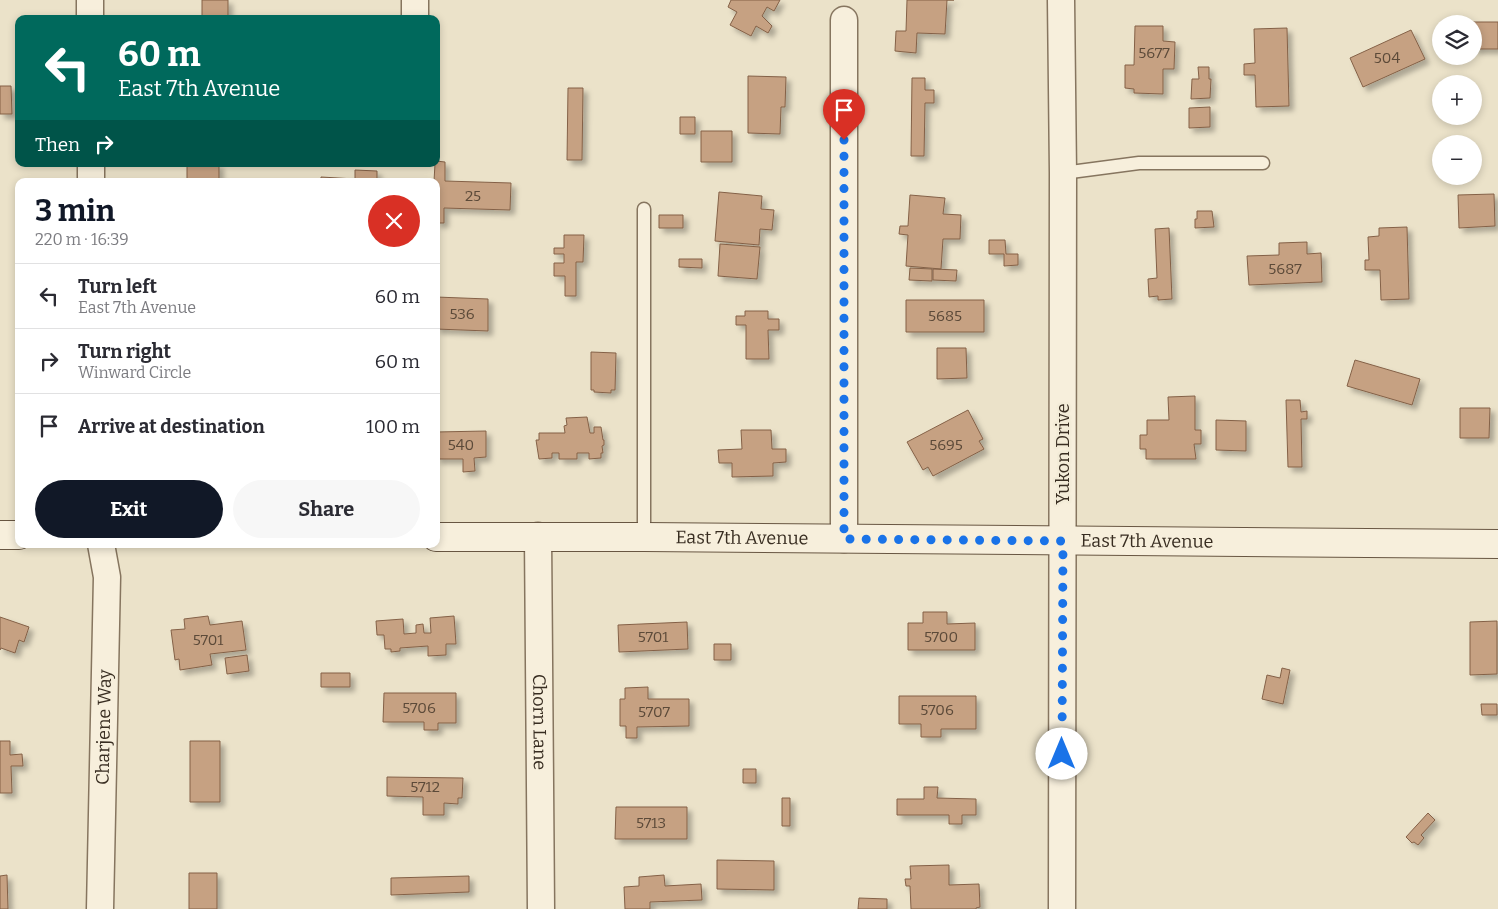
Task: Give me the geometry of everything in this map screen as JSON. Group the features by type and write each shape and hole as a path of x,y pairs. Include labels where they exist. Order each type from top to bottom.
{"main road":[{"path":"0,535 15,535"},
{"name":"East 7th Avenue","path":"440,537 538,536 1498,544"}],"street":[{"path":"90,0 90,15"},
{"path":"415,0 415,15"},
{"name":"Yukon Drive","path":"1061,0 1063,173 1062,909"},
{"path":"844,20 844,539"},
{"name":"Chorn Lane","path":"538,536 541,909"},
{"name":"Charjene Way","path":"100,909 108,577 102,548"}],"lane":[{"path":"1063,173 1139,163 1263,163"},
{"path":"644,209 644,537"}],"building":[{"path":"202,0 228,0 228,15 202,15"},
{"path":"731,0 780,0 774,11 767,7 762,16 772,26 768,33 756,26 751,36 730,25 737,12 728,7"},
{"path":"907,0 947,0 945,34 917,33 916,53 895,51 896,31 906,31"},
{"path":"1482,22 1498,22 1498,49 1482,49"},
{"path":"1135,26 1163,26 1163,41 1175,42 1174,69 1163,69 1163,94 1134,93 1134,89 1125,88 1125,65 1134,65"},
{"path":"1287,28 1289,106 1256,107 1255,75 1244,75 1244,64 1255,63 1254,29"},
{"path":"1411,30 1425,59 1363,87 1350,58"},
{"path":"1198,67 1209,67 1209,79 1211,79 1210,98 1191,99 1192,79 1199,79"},
{"path":"748,76 786,77 785,107 781,107 780,134 748,133"},
{"path":"912,78 925,78 925,90 934,90 934,103 925,103 924,156 911,156"},
{"path":"0,86 11,86 12,114 0,114"},
{"path":"568,88 583,88 582,160 567,160"},
{"path":"1210,107 1210,127 1189,128 1189,108"},
{"path":"680,117 695,117 695,134 680,134"},
{"path":"701,131 732,131 732,162 701,162"},
{"path":"440,161 445,162 445,181 511,183 510,210 444,208 444,223 440,223 440,178 434,178 435,167 440,167"},
{"path":"187,167 219,167 219,178 187,178"},
{"path":"355,170 377,171 377,178 355,178"},
{"path":"719,192 762,196 761,209 774,210 772,230 760,229 759,245 715,241"},
{"path":"1494,194 1495,226 1459,228 1458,195"},
{"path":"910,195 945,198 943,214 961,215 960,239 943,239 941,269 906,266 908,235 899,234 900,226 908,226"},
{"path":"1197,211 1212,211 1214,227 1195,228"},
{"path":"659,215 683,215 683,228 659,228"},
{"path":"1407,227 1409,299 1381,300 1380,270 1365,270 1365,260 1369,260 1368,237 1379,236 1379,228"},
{"path":"1169,228 1172,299 1158,300 1158,296 1149,297 1148,279 1157,278 1155,229"},
{"path":"564,235 584,235 583,262 576,262 576,296 565,296 565,276 554,276 554,263 564,263 564,254 554,254 554,248 564,248"},
{"path":"989,240 1005,240 1006,254 1018,254 1018,265 1004,266 1004,254 989,254"},
{"path":"1307,242 1307,254 1321,253 1322,282 1249,285 1247,256 1279,255 1279,243"},
{"path":"720,244 760,247 757,279 718,276"},
{"path":"679,259 702,259 702,268 679,267"},
{"path":"910,268 932,269 932,281 909,280"},
{"path":"933,269 957,270 956,281 933,280"},
{"path":"440,297 488,299 488,331 440,329"},
{"path":"906,300 984,300 984,332 906,332"},
{"path":"745,311 768,311 768,319 779,319 779,330 768,330 769,359 746,359 746,325 736,325 736,316 745,316"},
{"path":"937,348 966,348 967,378 937,379"},
{"path":"591,352 616,353 615,390 611,390 611,393 594,392 594,390 591,390"},
{"path":"1355,360 1420,379 1412,405 1347,386"},
{"path":"1195,396 1195,430 1201,430 1201,444 1194,444 1196,459 1146,459 1146,449 1140,449 1140,435 1147,435 1147,420 1169,420 1168,397"},
{"path":"1286,400 1300,400 1301,412 1307,411 1307,419 1301,419 1302,467 1288,467"},
{"path":"1460,408 1490,408 1489,438 1460,438"},
{"path":"968,410 983,439 979,441 984,449 933,476 928,467 923,470 907,442"},
{"path":"587,417 590,433 594,433 594,427 601,427 604,445 602,446 603,453 601,453 601,458 589,459 589,453 577,453 577,459 559,459 559,453 552,453 552,458 539,459 536,440 539,440 539,433 565,433 566,418"},
{"path":"1216,420 1246,421 1246,451 1216,450"},
{"path":"741,430 771,430 772,449 786,449 786,462 773,463 773,476 732,477 732,463 719,463 718,450 742,449"},
{"path":"486,431 486,457 474,458 475,471 463,472 463,459 440,459 440,432"},
{"path":"923,612 947,612 947,624 975,623 975,650 908,650 908,623 923,623"},
{"path":"208,616 210,625 242,621 246,650 210,654 212,665 180,670 179,659 175,660 171,630 185,629 184,619"},
{"path":"454,616 456,644 446,644 446,655 428,656 428,646 400,648 400,651 391,652 391,649 385,649 384,635 377,635 376,621 403,619 404,634 416,633 416,625 423,624 424,633 431,633 430,618"},
{"path":"0,617 29,627 24,642 19,640 15,653 1,648 0,650"},
{"path":"1497,621 1497,674 1470,675 1470,622"},
{"path":"687,622 688,649 619,652 618,625"},
{"path":"714,644 731,644 731,660 714,660"},
{"path":"247,655 249,671 227,674 225,658"},
{"path":"1282,668 1290,670 1283,704 1262,699 1267,675 1280,678"},
{"path":"321,673 350,673 350,687 321,687"},
{"path":"648,687 648,699 689,699 689,726 637,727 637,738 626,738 626,726 620,726 620,699 625,699 625,688"},
{"path":"384,693 456,693 456,723 438,723 438,730 424,730 424,722 383,722"},
{"path":"899,696 976,696 976,729 941,729 941,737 921,737 921,724 899,724"},
{"path":"1481,704 1497,704 1497,715 1482,715"},
{"path":"0,741 10,741 10,755 22,754 23,766 11,766 12,793 0,793"},
{"path":"190,741 220,741 220,802 190,802"},
{"path":"743,769 756,769 756,783 743,783"},
{"path":"387,777 463,778 462,798 458,798 458,804 444,803 444,815 423,815 423,797 387,796"},
{"path":"924,787 938,787 937,798 976,799 976,815 962,815 962,824 949,824 949,815 897,815 897,799 924,799"},
{"path":"782,798 790,798 790,826 782,826"},
{"path":"616,807 687,807 687,839 615,839"},
{"path":"1428,813 1435,820 1421,835 1424,838 1418,845 1414,842 1412,843 1406,837"},
{"path":"717,860 774,861 774,890 717,889"},
{"path":"949,865 949,885 979,884 980,907 976,909 911,909 910,886 906,886 905,879 911,879 910,866"},
{"path":"189,873 217,873 217,909 189,909"},
{"path":"7,875 8,909 0,909 0,876"},
{"path":"664,875 665,886 701,884 702,900 650,902 650,909 625,909 624,887 639,886 639,877"},
{"path":"469,876 469,892 391,895 391,878"},
{"path":"859,898 887,899 887,909 858,909"}],"route":[{"path":"844,140 844,539 1063,541 1062,754"}]}
